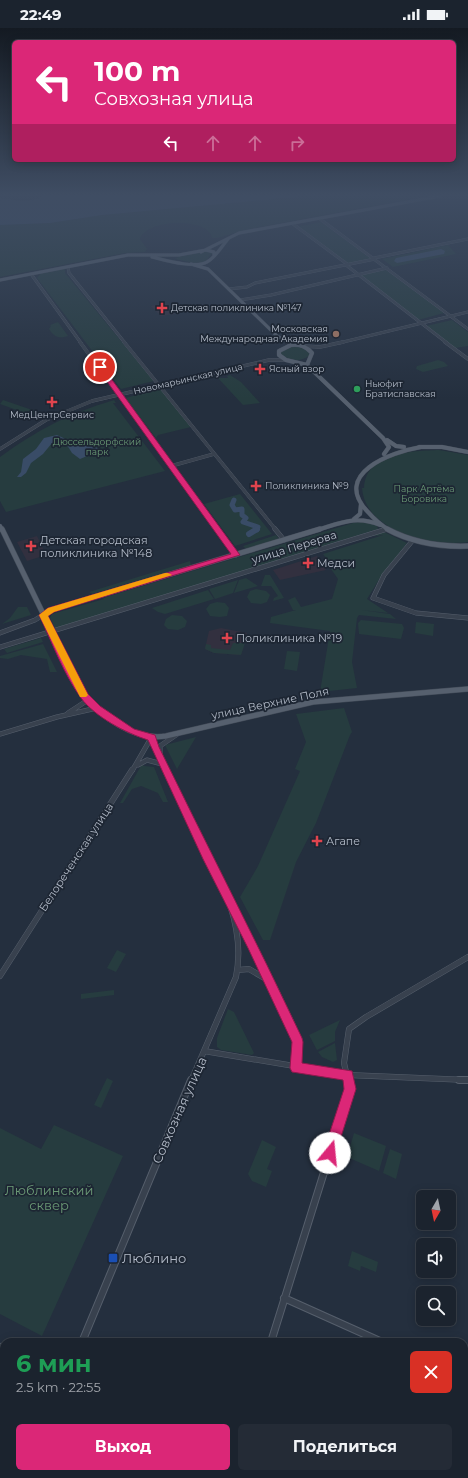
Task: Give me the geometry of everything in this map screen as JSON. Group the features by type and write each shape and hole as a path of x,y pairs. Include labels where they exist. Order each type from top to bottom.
{"main road":[{"path":"0,280 85,264"},
{"path":"191,264 203,264"},
{"path":"191,264 208,269 277,336 294,345"},
{"path":"208,269 209,264"},
{"path":"277,336 282,347"},
{"path":"307,365 309,358 312,355 310,350 303,346 294,345 282,347 279,351 280,357 290,361 309,358"},
{"path":"296,361 307,365 383,438 396,446 442,447 468,452"},
{"path":"383,438 389,447 383,456"},
{"path":"422,447 400,450 383,456 368,466 360,478 358,492 361,502 370,516 380,524 387,529 413,540 436,545 468,547"},
{"path":"354,519 360,514 361,502"},
{"name":"улица Перерва","path":"43,615 51,610 354,519 368,520 380,524"},
{"path":"0,526 77,684 88,700 97,708 131,731 151,738"},
{"name":"улица Верхние Поля","path":"151,738 313,702 468,688"}],"street":[{"path":"229,289 252,286 255,283 353,264"},
{"path":"379,264 468,329"},
{"path":"347,265 468,359"},
{"path":"68,267 69,273 284,540"},
{"path":"240,300 271,295 385,269"},
{"path":"31,274 236,555"},
{"path":"303,346 320,347 468,312"},
{"path":"312,355 320,347"},
{"name":"Новомарьинская улица","path":"269,360 279,351"},
{"name":"Новомарьинская улица","path":"0,449 23,432 51,417 118,394 269,360 290,361"},
{"path":"171,466 214,454"},
{"name":"улица Перерва","path":"0,647 387,529"},
{"path":"413,540 384,575 373,598 416,613 468,618"},
{"name":"улица Перерва","path":"0,633 35,620 43,615"},
{"path":"57,717 88,700"},
{"path":"0,734 57,717 97,708"},
{"path":"162,763 159,748 162,743 186,731"},
{"path":"151,738 230,905 252,945 298,1042 296,1068"},
{"name":"Белореченская улица","path":"0,976 73,860 133,770 151,738"},
{"path":"133,770 140,762 147,760 162,763"},
{"path":"204,1052 231,991 238,970 240,941 230,905"},
{"path":"272,1338 350,1089 344,1063 349,1029 468,957"},
{"path":"238,970 242,968 251,970 268,981"},
{"name":"Совхозная улица","path":"84,1338 159,1154 204,1052 296,1068 348,1075 468,1080"},
{"path":"284,1298 373,1338"}],"shaded area":[{"name":"Детская поликлиника №147","path":"166,303 175,314 161,316 151,306"},
{"name":"Детская городская поликлиника №148","path":"37,536 46,555 27,561 17,542"},
{"name":"Медси","path":"317,556 326,570 280,580 273,570"},
{"name":"Поликлиника №19","path":"221,628 247,633 241,655 214,653 205,649 209,631"}],"green space":[{"path":"0,264 69,264 0,277"},
{"path":"388,264 409,264 393,267"},
{"path":"65,268 65,273 154,381 121,389 37,278 41,273"},
{"path":"386,270 444,313 418,320 360,275"},
{"path":"452,320 468,332 468,346 455,348 426,326"},
{"path":"58,322 68,336 57,337 51,332 49,329 51,326 50,325"},
{"path":"289,346 302,347 309,352 309,356 294,360 280,354 281,350"},
{"path":"438,360 444,362 448,366 423,372 416,369 417,366"},
{"path":"230,375 241,382 260,403 243,405 218,378 228,378 227,376"},
{"path":"161,389 191,427 158,435 156,438 125,398"},
{"path":"3,400 41,413 37,414 36,417 0,404"},
{"name":"Дюссельдорфский парк","path":"114,400 116,403 113,403 165,471 6,512 0,501 0,457 54,423 97,405"},
{"name":"Парк Артёма Боровика","path":"439,450 468,455 468,542 437,542 420,539 403,533 388,526 375,516 366,503 362,488 364,488 367,476 373,467 381,460 404,453"},
{"path":"240,494 272,534 235,546 204,504"},
{"path":"363,520 377,526 378,529 55,630 50,618 52,614 104,599 103,598"},
{"path":"382,531 407,543 380,578 367,599 388,613 361,610 390,614 396,619 359,615 357,618 352,662 357,688 320,692 330,631 270,623 271,617 296,610 293,610 288,600 295,597 301,607 332,599 338,579 331,569 334,568 323,554 383,535 376,536 371,534"},
{"path":"276,535 279,539 246,549 243,546"},
{"path":"190,561 191,565 93,594 89,592"},
{"path":"265,575 270,575 284,598 273,601 274,598 278,596 271,586 261,586"},
{"path":"246,578 258,586 234,593 239,580"},
{"path":"238,580 233,593 215,599 209,589"},
{"path":"256,589 266,591 270,595 267,602 261,604 251,603 247,597 250,591"},
{"path":"208,590 214,599 165,614 152,608"},
{"path":"217,602 225,603 229,608 227,616 210,616 206,609 210,604"},
{"path":"18,607 27,607 31,615 2,624 10,618"},
{"path":"172,615 182,616 187,621 185,627 178,630 168,629 164,625 166,619"},
{"path":"361,620 402,624 404,628 401,639 359,634 358,623"},
{"path":"416,622 434,624 433,636 415,633"},
{"path":"41,638 43,642 7,653 4,649"},
{"path":"233,643 245,643 241,655 214,653 205,649 206,644 211,645 211,648 230,650"},
{"path":"43,644 57,672 50,672 47,659 21,655 8,659 0,658 0,656"},
{"path":"287,651 300,652 297,671 284,669"},
{"path":"344,708 352,732 316,823 296,862 270,940 263,940 240,897 258,866 300,771 295,769 306,742 296,714"},
{"path":"196,737 177,769 165,745"},
{"path":"142,764 144,766 154,767 168,802 163,802 158,793 141,786 132,789 123,803 120,803"},
{"path":"117,950 126,954 116,972 107,968"},
{"path":"114,990 114,995 81,999 81,994"},
{"path":"228,1009 234,1012 254,1053 252,1055 221,1050 217,1047 217,1038"},
{"path":"340,1020 335,1032 335,1041 317,1050 309,1035"},
{"path":"335,1043 337,1060 333,1062 322,1057 318,1052"},
{"path":"107,1078 113,1081 101,1108 94,1105"},
{"name":"Люблинский сквер","path":"54,1125 123,1156 42,1336 0,1314 0,1128 41,1149"},
{"path":"354,1133 386,1146 379,1171 347,1157"},
{"path":"262,1140 276,1147 267,1169 272,1171 266,1187 252,1181 248,1174"},
{"path":"390,1149 402,1154 396,1179 383,1173"},
{"path":"352,1251 378,1262 376,1272 361,1266 360,1271 348,1266"}],"water":[{"path":"57,435 72,442 98,448 99,451 80,459 72,453 67,445 60,442 52,443 43,454 31,463 26,473 21,477 17,477 21,472 23,459 36,449 44,438"}],"waterway":[{"path":"234,500 232,505 235,510 242,509 242,515 246,518 243,522 258,527 257,530"},
{"path":"249,534 257,529"}],"slow traffic":[{"path":"83,695 43,615 51,610 168,575"}],"place":[{"name":"Детская поликлиника №147","path":"162,308"},
{"name":"Московская Международная Академия","path":"336,334"},
{"name":"Ясный взор","path":"260,369"},
{"name":"Ньюфит Братиславская","path":"357,389"},
{"name":"МедЦентрСервис","path":"52,402"},
{"name":"Поликлиника №9","path":"256,486"},
{"name":"Детская городская поликлиника №148","path":"31,546"},
{"name":"Медси","path":"308,563"},
{"name":"Поликлиника №19","path":"227,638"},
{"name":"Агапе","path":"317,841"},
{"name":"Люблино","path":"113,1258"}],"route":[{"path":"100,367 115,391 163,454 190,494 236,555 51,610 43,615 81,692 88,700 105,714 131,731 151,738 230,905 252,945 298,1042 296,1068 348,1075 350,1089 330,1153"}]}
